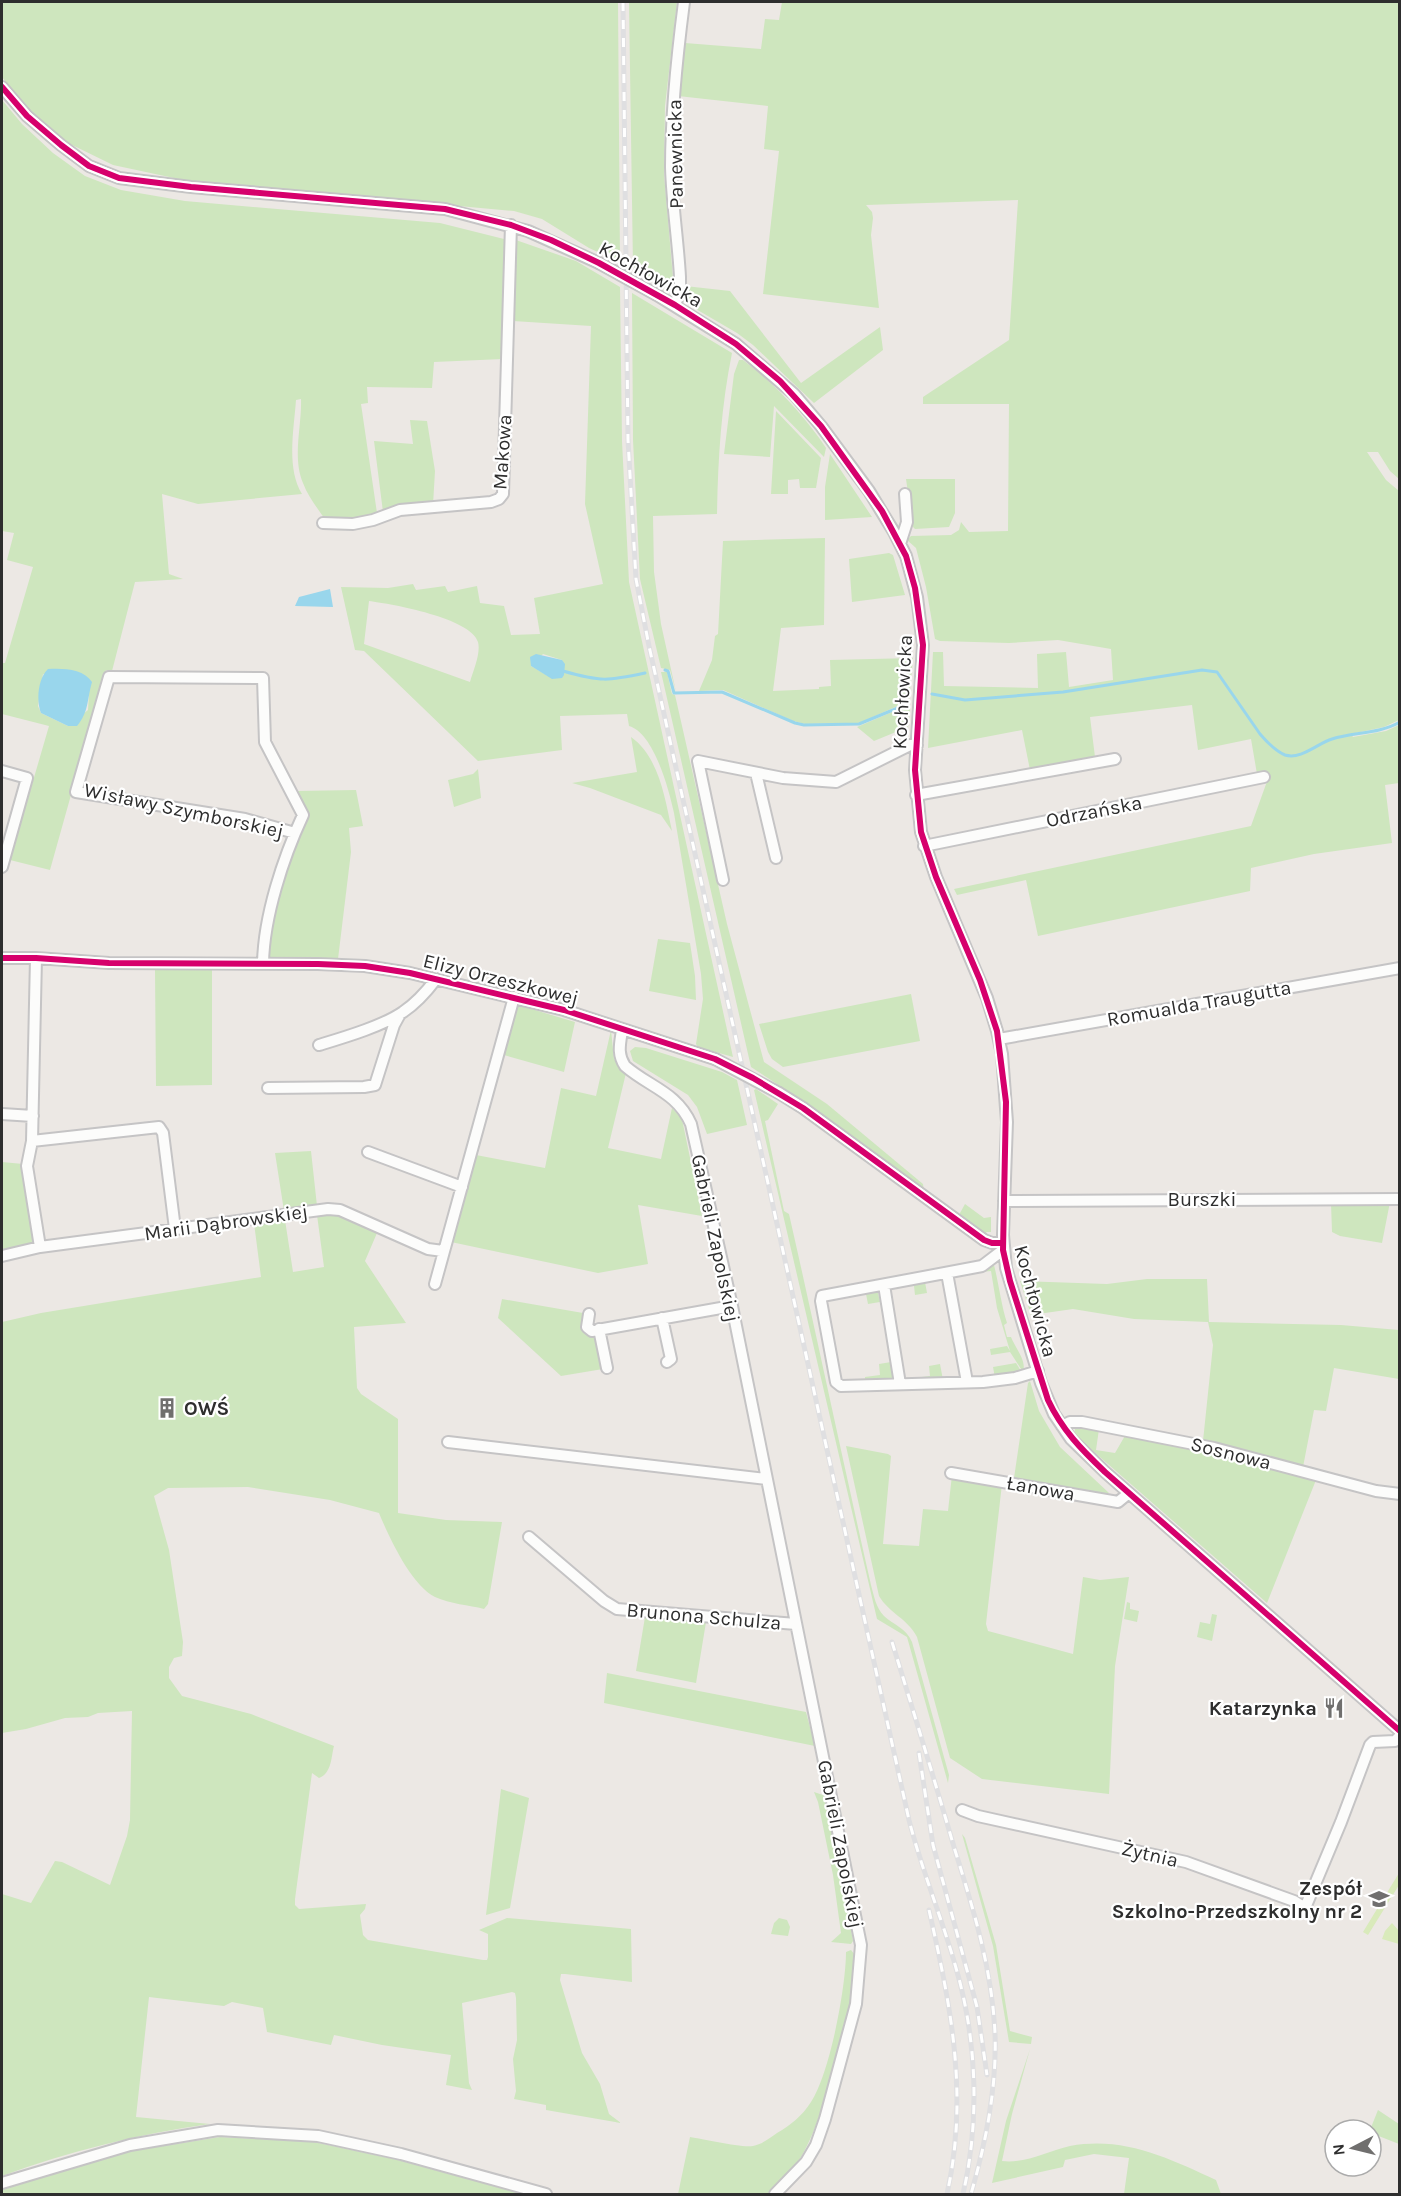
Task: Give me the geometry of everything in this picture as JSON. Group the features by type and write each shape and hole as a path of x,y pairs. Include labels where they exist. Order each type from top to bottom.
{"street":[{"name":"Panewnicka","path":"675,305 680,291 680,277 671,170 675,82 684,2"},
{"name":"Kochłowicka","path":"2,87 27,116 61,145 89,166 119,178 191,187 445,209 511,225 557,242 675,305 736,344 794,394 845,457 882,511 900,543 913,578 922,629 923,667 915,770 916,795 924,846 980,980 999,1039 1006,1102 1003,1246 1010,1281 1048,1400 1071,1439 1400,1734"},
{"name":"Makowa","path":"324,523 353,524 373,520 400,510 491,502 499,500 503,494 511,225"},
{"path":"900,543 907,522 905,494"},
{"name":"Wisławy Szymborskiej","path":"263,963 264,943 277,888 303,815 265,742 263,678 109,677 76,792 245,819 295,833"},
{"path":"723,880 698,761 783,778 836,782 910,745 917,745"},
{"path":"916,795 1115,759"},
{"path":"2,771 27,778 2,867"},
{"path":"756,773 776,858"},
{"name":"Odrzańska","path":"924,846 1264,777"},
{"name":"Elizy Orzeszkowej","path":"2,958 109,963 263,963 365,966 436,978 564,1010 714,1059 779,1093 984,1240 1003,1246"},
{"path":"36,958 32,1142 27,1166 40,1247"},
{"name":"Romualda Traugutta","path":"999,1039 1400,968"},
{"path":"318,1044 345,1037 400,1014 410,1007 436,978"},
{"path":"435,1284 514,997"},
{"path":"268,1088 375,1085 394,1025 400,1014"},
{"name":"Gabrieli Zapolskiej","path":"622,1030 619,1050 620,1059 625,1066 678,1102 686,1112 691,1124 732,1306 861,1945 856,2004 816,2145 806,2162 775,2194"},
{"path":"2,1114 33,1116"},
{"path":"32,1142 159,1127 163,1133 175,1229"},
{"path":"368,1152 462,1187"},
{"name":"Burszki","path":"1004,1201 1400,1199"},
{"name":"Marii Dąbrowskiej","path":"2,1256 40,1247 328,1209 340,1210 428,1249 443,1251"},
{"path":"1003,1246 982,1266 822,1296 821,1301 837,1384 967,1382 1015,1378 1038,1371"},
{"path":"947,1273 967,1382"},
{"path":"884,1286 900,1384"},
{"path":"590,1314 588,1330 732,1306"},
{"path":"662,1318 671,1359 667,1362"},
{"path":"599,1329 607,1368"},
{"name":"Sosnowa","path":"1062,1426 1070,1422 1082,1422 1203,1445 1376,1491 1400,1494"},
{"path":"448,1442 766,1479"},
{"name":"Łanowa","path":"951,1473 957,1472 1118,1502 1129,1493"},
{"name":"Brunona Schulza","path":"529,1537 604,1601 617,1609 796,1624"},
{"name":"Żytnia","path":"962,1810 978,1816 1186,1862 1294,1901 1305,1908 1370,1745 1373,1742 1395,1741 1400,1734"},
{"path":"2,2183 130,2145 218,2130 318,2136 401,2154 546,2194"}],"green space":[{"path":"2,2 618,2 620,262 589,248 542,219 514,211 188,181 113,165 64,141 30,113 2,77"},
{"path":"629,2 677,2 665,106 664,174 673,278 668,283 660,283 633,267"},
{"path":"782,2 1399,2 1399,479 1390,471 1378,452 1367,452 1386,480 1399,491 1399,720 1384,727 1351,734 1353,737 1386,731 1399,725 1399,783 1385,785 1392,843 1314,854 1251,868 1250,891 1038,936 1026,880 957,895 954,889 1251,826 1270,773 1257,774 1251,739 1198,750 1192,705 1090,717 1095,757 1030,770 1022,730 928,748 933,652 943,652 944,686 1038,688 1037,654 1066,652 1069,687 1113,680 1111,649 1058,640 1009,643 935,639 926,587 916,548 907,540 911,536 951,535 959,530 961,522 969,532 1008,531 1009,404 923,404 923,397 1009,340 1018,200 866,205 872,212 873,218 871,235 879,308 763,294 779,151 764,149 768,106 678,96 685,43 761,49 765,19 779,20"},
{"path":"2,100 22,124 53,153 85,176 121,190 185,201 440,223 508,240 503,359 434,362 432,388 367,387 368,403 361,404 377,513 359,520 326,520 314,503 303,483 298,463 301,399 296,400 292,448 294,472 302,494 198,504 162,494 169,574 183,579 135,582 112,671 106,670 50,870 10,860 49,726 2,714 2,663 5,663 33,567 7,560 14,533 2,531","holes":["43,674 89,693 88,710 68,726 41,713 38,706"]},
{"path":"513,239 576,261 620,287 622,441 629,582 733,1057 698,1047 696,1044 703,999 701,974 674,813 664,777 653,751 646,739 629,726 627,714 560,716 562,750 478,761 364,651 355,650 341,587 388,588 413,584 416,590 445,586 448,592 477,586 480,603 504,606 511,635 540,634 534,598 603,584 585,504 591,326 513,321","holes":["369,601 430,614 446,619 472,633 478,642 478,652 470,682 364,644","543,654 562,660 563,671 548,676 531,666"]},
{"path":"685,286 730,291 801,383 880,327 883,350 814,403 753,345 689,305 686,302"},
{"path":"632,293 732,353 721,433 717,514 653,516 654,572 661,624 676,692 670,670 661,668 640,579 633,440"},
{"path":"739,360 743,360 766,379 799,412 826,448 824,457 774,406 770,457 724,454 734,374"},
{"path":"776,411 821,458 816,488 800,488 799,479 788,480 788,494 771,494"},
{"path":"410,420 427,421 435,471 433,505 383,512 374,441 413,444"},
{"path":"830,454 872,517 825,520 825,487"},
{"path":"906,479 955,479 955,513 949,527 915,529 913,527"},
{"path":"825,538 824,625 781,628 773,691 819,689 819,687 831,686 830,660 913,658 909,701 859,723 805,724 793,721 723,690 699,691 712,660 715,636 718,634 723,541"},
{"path":"889,553 893,555 905,595 852,602 849,559"},
{"path":"661,672 667,672 672,694 675,695 727,924 764,1062 827,1104 923,1184 924,1191 809,1105 751,1067"},
{"path":"906,706 910,709 908,727 874,741 857,727"},
{"path":"631,737 641,745 654,767 663,792 672,831 661,815 572,783 637,772"},
{"path":"478,769 481,798 454,807 448,780 473,774"},
{"path":"356,790 363,826 349,828 351,852 338,959 268,957 277,902 306,814 296,791"},
{"path":"658,939 690,943 696,1000 649,991"},
{"path":"155,970 212,970 212,1085 156,1086"},
{"path":"911,994 920,1041 783,1067 772,1059 768,1052 759,1024"},
{"path":"518,1005 575,1022 564,1072 504,1055"},
{"path":"611,1030 614,1059 626,1073 608,1148 661,1159 672,1108 682,1119 702,1216 638,1205 648,1264 598,1273 451,1242 476,1155 545,1168 561,1088 596,1096"},
{"path":"635,1047 646,1048 722,1072 737,1080 747,1125 707,1134 697,1107 688,1095 633,1061 630,1051"},
{"path":"756,1089 778,1104 765,1121 784,1211 789,1214 874,1598 881,1613 903,1630 912,1642 949,1775 948,1783 907,1637 877,1619 754,1090"},
{"path":"311,1151 317,1206 284,1211 275,1153"},
{"path":"2,1162 23,1164 35,1244 2,1250"},
{"path":"1390,1202 1382,1243 1340,1236 1332,1232 1331,1203"},
{"path":"965,1204 984,1218 991,1217 991,1232 986,1232 988,1235 960,1218"},
{"path":"332,1214 377,1233 365,1261 406,1323 354,1327 357,1388 361,1394 398,1419 398,1513 446,1520 502,1522 488,1604 484,1609 453,1603 435,1597 426,1591 402,1560 379,1513 330,1500 248,1487 168,1488 154,1496 169,1550 183,1642 182,1656 174,1658 169,1667 169,1678 182,1696 251,1714 334,1746 330,1764 323,1776 319,1778 312,1773 295,1899 295,1905 299,1909 366,1904 360,1915 363,1935 368,1940 483,1960 487,1960 488,1957 488,1934 479,1930 507,1918 631,1929 632,1982 565,1974 561,1974 560,1980 582,2053 600,2084 609,2114 621,2123 546,2110 546,2105 514,2099 516,2091 513,2059 517,2040 516,1998 515,1993 512,1992 462,2003 469,2083 472,2090 446,2085 451,2055 334,2035 331,2045 267,2032 263,2008 232,2002 224,2006 149,1997 136,2117 210,2124 104,2144 2,2176 2,1894 31,1903 55,1861 62,1862 110,1885 127,1836 130,1820 132,1711 65,1718 2,1733 2,1322 41,1313 261,1277 254,1223 285,1220 293,1272 324,1267 317,1215"},
{"path":"994,1265 1007,1323 1004,1325 1007,1337 1011,1337 1020,1354 1023,1372 1010,1352 991,1355 990,1349 1007,1346 1010,1351 997,1308 991,1271 980,1272"},
{"path":"1147,1279 1207,1279 1209,1322 1341,1325 1399,1330 1399,1379 1334,1368 1326,1411 1314,1410 1303,1467 1203,1441 1213,1345 1208,1322 1134,1319 1073,1309 1031,1315 1020,1281 1107,1284"},
{"path":"925,1282 927,1293 915,1295 914,1286 897,1287"},
{"path":"875,1292 878,1293 880,1302 868,1304 866,1294 850,1296"},
{"path":"502,1299 583,1313 583,1332 588,1335 596,1334 603,1369 561,1376 498,1318"},
{"path":"891,1362 892,1381 865,1381 865,1377 880,1375 879,1364"},
{"path":"1016,1363 1021,1371 995,1378 993,1367"},
{"path":"940,1364 943,1380 914,1380 914,1378 930,1376 929,1366"},
{"path":"1030,1381 1039,1411 1060,1447 1109,1493 1102,1495 1014,1478"},
{"path":"1077,1427 1099,1429 1096,1450 1115,1453 1126,1434 1214,1453 1316,1480 1267,1603 1077,1437 1074,1433"},
{"path":"846,1446 891,1456 883,1544 919,1546 923,1509 948,1511 952,1475 1002,1484 986,1624 988,1631 1073,1654 1083,1577 1100,1580 1129,1577 1115,1666 1109,1794 982,1779 950,1758 917,1637 909,1625 879,1596"},
{"path":"1127,1602 1130,1603 1130,1609 1139,1611 1137,1622 1124,1619"},
{"path":"1212,1614 1217,1615 1212,1641 1197,1637 1200,1622 1210,1624"},
{"path":"645,1617 706,1622 696,1683 636,1671"},
{"path":"607,1673 806,1712 815,1746 604,1703"},
{"path":"501,1789 529,1798 510,1908 486,1915"},
{"path":"814,1792 823,1795 828,1803 853,1941 851,1944 831,1942 841,1933 833,1875"},
{"path":"962,1834 996,1945 1010,2031 1032,2037 1031,2044 1009,2042 993,1946"},
{"path":"1399,1873 1399,1885 1368,1935 1363,1932"},
{"path":"779,1918 787,1920 790,1927 788,1936 771,1934 774,1923"},
{"path":"1392,1923 1399,1931 1399,1944 1382,1939"},
{"path":"851,1950 855,1955 854,1978 846,2022 820,2114 813,2133 794,2168 767,2194 678,2194 690,2137 731,2145 753,2146 766,2141 787,2127 808,2107 818,2089 830,2051 840,2007 846,1952"},
{"path":"1030,2049 1002,2161 1019,2161 1070,2146 1109,2144 1145,2151 1181,2164 1216,2180 1221,2194 1124,2194 1129,2158 1094,2154 1065,2160 1063,2167 992,2183 1006,2121"},
{"path":"1378,2110 1399,2124 1399,2144 1383,2138 1383,2118 1375,2118"},
{"path":"220,2137 314,2142 398,2160 523,2194 2,2194 2,2188 113,2154"}],"water":[{"path":"330,589 333,607 295,606 299,597"},
{"path":"536,654 562,660 565,664 562,678 552,679 531,666 530,657"},
{"path":"48,669 79,672 92,682 86,710 77,726 68,726 41,713 39,690 42,678"}],"waterway":[{"path":"665,670 668,671 674,693 722,692 804,725 859,724 905,705"},
{"path":"932,694 965,700 1063,692 1202,670 1217,672 1262,737 1278,751 1291,756 1303,753 1332,739 1384,729 1400,722"},
{"path":"563,671 604,679 645,673"}],"railway":[{"path":"623,2 628,440 636,579 909,1820 963,1995 974,2081 972,2138 963,2194"},
{"path":"892,1642 975,1916 990,1985 995,2033 994,2074 986,2135 971,2194"},
{"path":"919,1753 933,1845 977,2007 987,2075"},
{"path":"929,1910 950,2016 957,2086 957,2122 947,2194"}],"cycle path":[{"path":"2,87 27,116 61,145 89,166 119,178 191,187 445,209 511,225 551,240 599,263 675,305 736,344 780,381 821,426 882,511 906,556 915,588 923,645 915,770 921,832 936,877 980,980 997,1031 1006,1102 1003,1250 1010,1281 1048,1400 1066,1430 1105,1472 1400,1731"},
{"path":"2,958 109,963 365,966 410,973 564,1010 715,1059 753,1078 803,1108 984,1240 1003,1243"}],"place":[{"name":"OWŚ","path":"167,1408"},
{"name":"Katarzynka","path":"1334,1708"},
{"name":"Zespół Szkolno-Przedszkolny nr 2","path":"1379,1899"}]}
